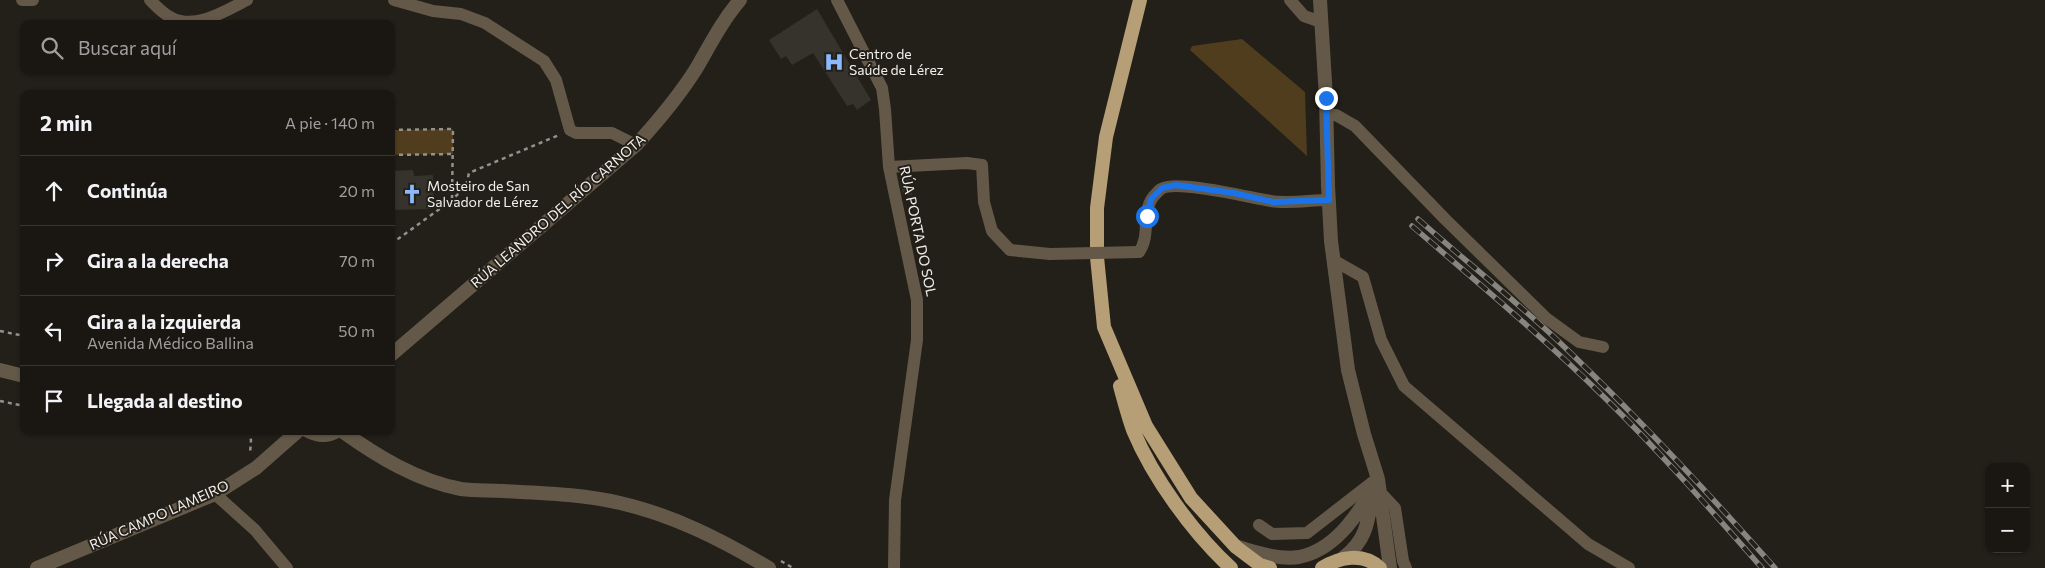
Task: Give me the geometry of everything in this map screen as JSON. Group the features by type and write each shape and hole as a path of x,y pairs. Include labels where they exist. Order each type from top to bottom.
{"highway":[{"path":"1140,0 1106,137 1098,208 1097,257 1104,328 1133,430 1157,477 1213,551 1231,568"},
{"path":"1104,328 1146,426 1191,498 1236,547 1260,565 1270,568"},
{"path":"1322,568 1334,560 1343,558 1358,558 1376,564 1380,568"}],"street":[{"path":"22,0 33,0"},
{"path":"150,0 171,18 179,20"},
{"path":"202,20 247,0"},
{"path":"394,0 433,11 461,14 485,23 544,61 556,80 570,130 576,133 612,133 636,145"},
{"name":"RÚA LEANDRO DEL RÍO CARNOTA","path":"395,352 636,145 661,118 686,84 723,23 740,0"},
{"name":"RÚA PORTA DO SOL","path":"837,0 882,88 888,167 914,280 918,321 895,500 894,568"},
{"path":"1290,0 1304,16 1321,22"},
{"path":"1320,0 1333,260 1348,370 1372,461 1390,568"},
{"path":"1326,115 1336,115 1355,126 1445,219 1546,318 1578,342 1603,347"},
{"path":"888,167 967,163 982,165 984,202 992,232 1010,250 1050,254 1139,252 1145,244 1147,216 1151,199 1162,188 1176,185 1234,193 1273,202 1329,200"},
{"path":"1333,260 1363,277 1381,340 1404,386 1588,544 1629,568"},
{"path":"0,370 20,375"},
{"name":"RÚA CAMPO LAMEIRO","path":"37,568 215,494 256,468 293,435"},
{"path":"348,435 407,471 432,482 462,489 573,495 619,502 662,514 698,530 769,568"},
{"path":"1236,547 1265,555 1299,557 1328,546 1354,520 1376,488"},
{"path":"1259,525 1272,534 1308,533 1376,488"},
{"path":"1343,558 1355,549 1364,533 1376,488"},
{"path":"1376,488 1395,508 1403,561 1406,568"},
{"path":"215,494 255,530 287,568"}],"path":[{"path":"395,130 453,129 452,200"},
{"path":"395,241 452,200 466,186 469,174 570,130"},
{"path":"395,155 453,154"},
{"path":"0,331 20,335"},
{"path":"0,401 20,405"},
{"path":"249,435 251,440 250,457 256,468"}],"shaded area":[{"path":"1242,39 1305,92 1307,156 1190,50 1192,46"},
{"path":"453,129 453,154 395,155 395,130"}],"building":[{"name":"Centro de Saúde de Lérez","path":"817,9 871,100 857,110 853,104 847,106 813,53 792,65 786,56 781,59 769,40"},
{"name":"Mosteiro de San Salvador de Lérez","path":"413,170 414,176 433,175 434,209 395,210 395,171"},
{"path":"910,174 912,195 903,196 899,175"}],"railway":[{"path":"1418,219 1555,338 1612,393 1775,568"},
{"path":"1412,226 1582,375 1665,460 1762,568"}],"place":[{"name":"Centro de Saúde de Lérez","path":"834,62"},
{"name":"Mosteiro de San Salvador de Lérez","path":"412,194"}],"route":[{"path":"1147,216 1151,199 1162,188 1176,185 1234,193 1273,202 1329,200 1326,98"}]}
